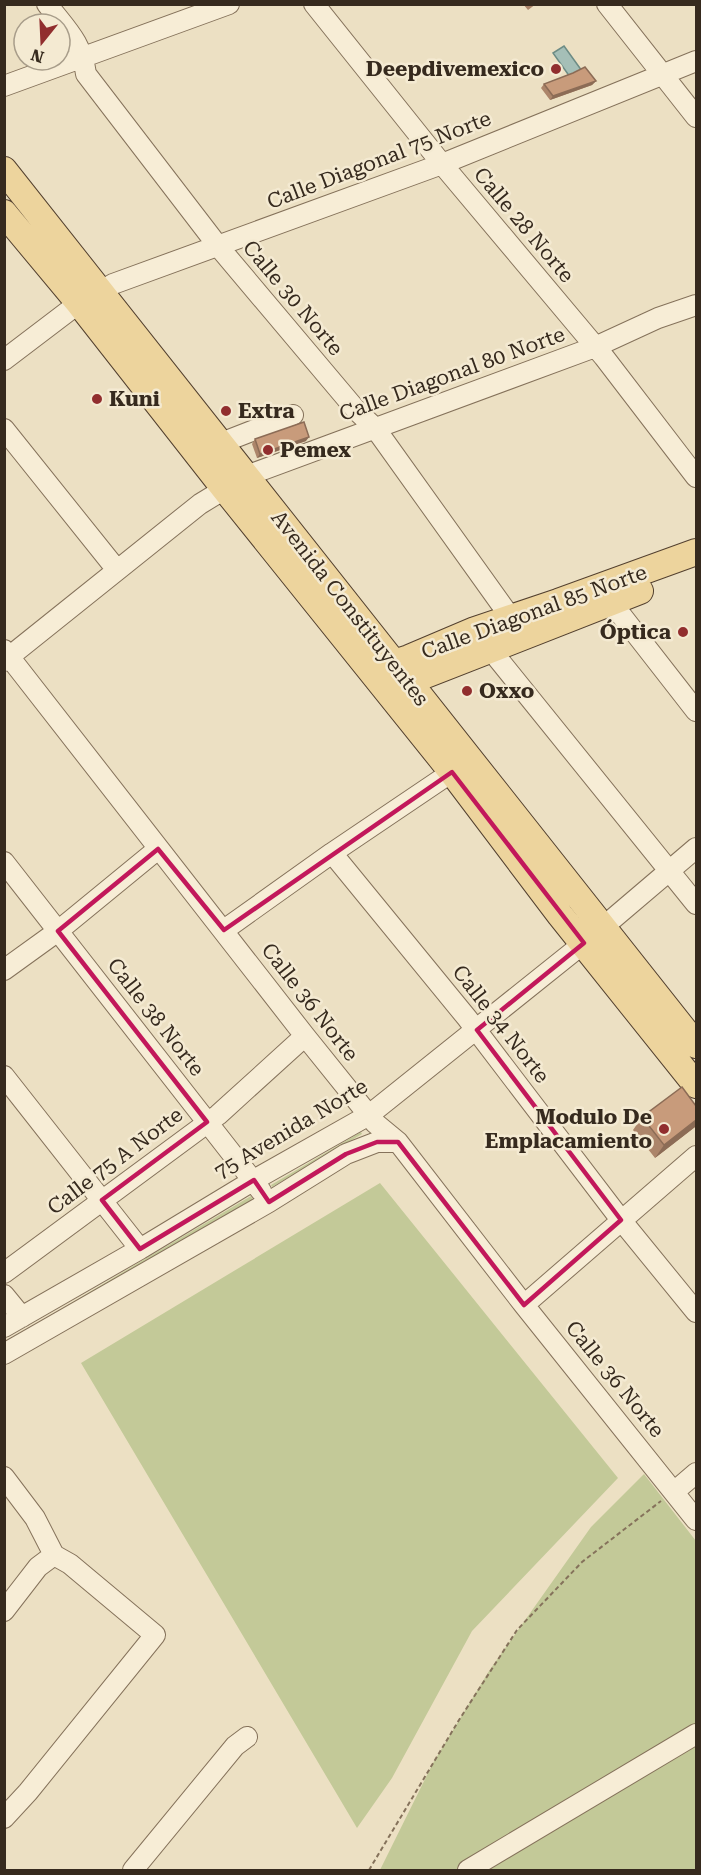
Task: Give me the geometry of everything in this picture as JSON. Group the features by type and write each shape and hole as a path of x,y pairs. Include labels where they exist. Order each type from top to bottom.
{"main road":[{"name":"Avenida Constituyentes","path":"4,170 90,298 224,488 389,676 593,935 696,1086"},
{"name":"Avenida Constituyentes","path":"4,213 44,263 90,298 221,443 389,676 452,772 593,935 696,1046"},
{"name":"Calle Diagonal 85 Norte","path":"482,639 511,618 696,552"},
{"name":"Calle Diagonal 85 Norte","path":"389,676 482,639 611,602 696,570"}],"street":[{"name":"Calle 30 Norte","path":"47,4 76,41 83,56 86,74 218,246 357,411 375,428 511,618"},
{"path":"4,86 229,4"},
{"name":"Calle 28 Norte","path":"314,4 442,164 595,347 696,477"},
{"path":"607,4 696,117"},
{"name":"Calle Diagonal 75 Norte","path":"4,360 113,284 442,164 696,61"},
{"name":"Calle Diagonal 80 Norte","path":"6,656 224,488 246,476 595,347 658,318 696,305"},
{"path":"221,443 293,415"},
{"path":"4,429 117,570"},
{"path":"611,602 696,711"},
{"path":"482,639 696,904"},
{"name":"Calle 36 Norte","path":"6,656 375,1124 398,1142 524,1305 696,1520"},
{"path":"224,930 452,772"},
{"name":"75 Avenida Norte","path":"4,1328 254,1180 369,1115 477,1030 670,872 696,848"},
{"path":"4,970 58,931 158,849"},
{"name":"Calle 34 Norte","path":"332,853 477,1030 621,1220 696,1312"},
{"name":"Calle 38 Norte","path":"4,862 269,1202"},
{"name":"Calle 75 A Norte","path":"4,1273 218,1115 305,1036"},
{"path":"4,1076 140,1249"},
{"path":"4,1354 269,1202 346,1154 377,1142 398,1142"},
{"path":"524,1305 696,1156"},
{"path":"4,1295 22,1317"},
{"path":"675,1491 696,1473"},
{"path":"4,1477 34,1518 54,1555 70,1564 155,1635 28,1792 4,1818"},
{"path":"4,1611 38,1567 54,1555"},
{"path":"468,1870 696,1734"},
{"path":"133,1870 235,1746 247,1737"}],"path":[{"path":"369,1870 459,1720 517,1630 582,1562 675,1491"}],"highlighted area":[{"path":"452,772 584,943 477,1030 621,1220 524,1305 398,1142 377,1142 346,1154 269,1202 254,1180 140,1249 102,1200 207,1122 58,931 158,849 224,930"}],"green space":[{"path":"361,1132 362,1134 272,1187 271,1185"},
{"path":"380,1183 618,1478 472,1631 392,1778 357,1828 81,1363"},
{"path":"251,1196 253,1200 5,1347 4,1343"},
{"path":"644,1474 696,1541 696,1870 380,1870 433,1763 489,1671 591,1527"}],"water":[{"path":"564,46 582,71 570,77 553,53"}],"building":[{"path":"585,67 596,81 553,96 544,84 573,73"},
{"name":"Pemex","path":"304,422 309,437 260,454 255,439"},
{"name":"Modulo De Emplacamiento","path":"682,1087 696,1106 696,1120 664,1145 642,1117"}],"place":[{"name":"Deepdivemexico","path":"556,69"},
{"name":"Kuni","path":"97,399"},
{"name":"Extra","path":"226,411"},
{"name":"Pemex","path":"268,450"},
{"name":"Óptica","path":"683,632"},
{"name":"Oxxo","path":"467,691"},
{"name":"Modulo De Emplacamiento","path":"664,1129"}]}
